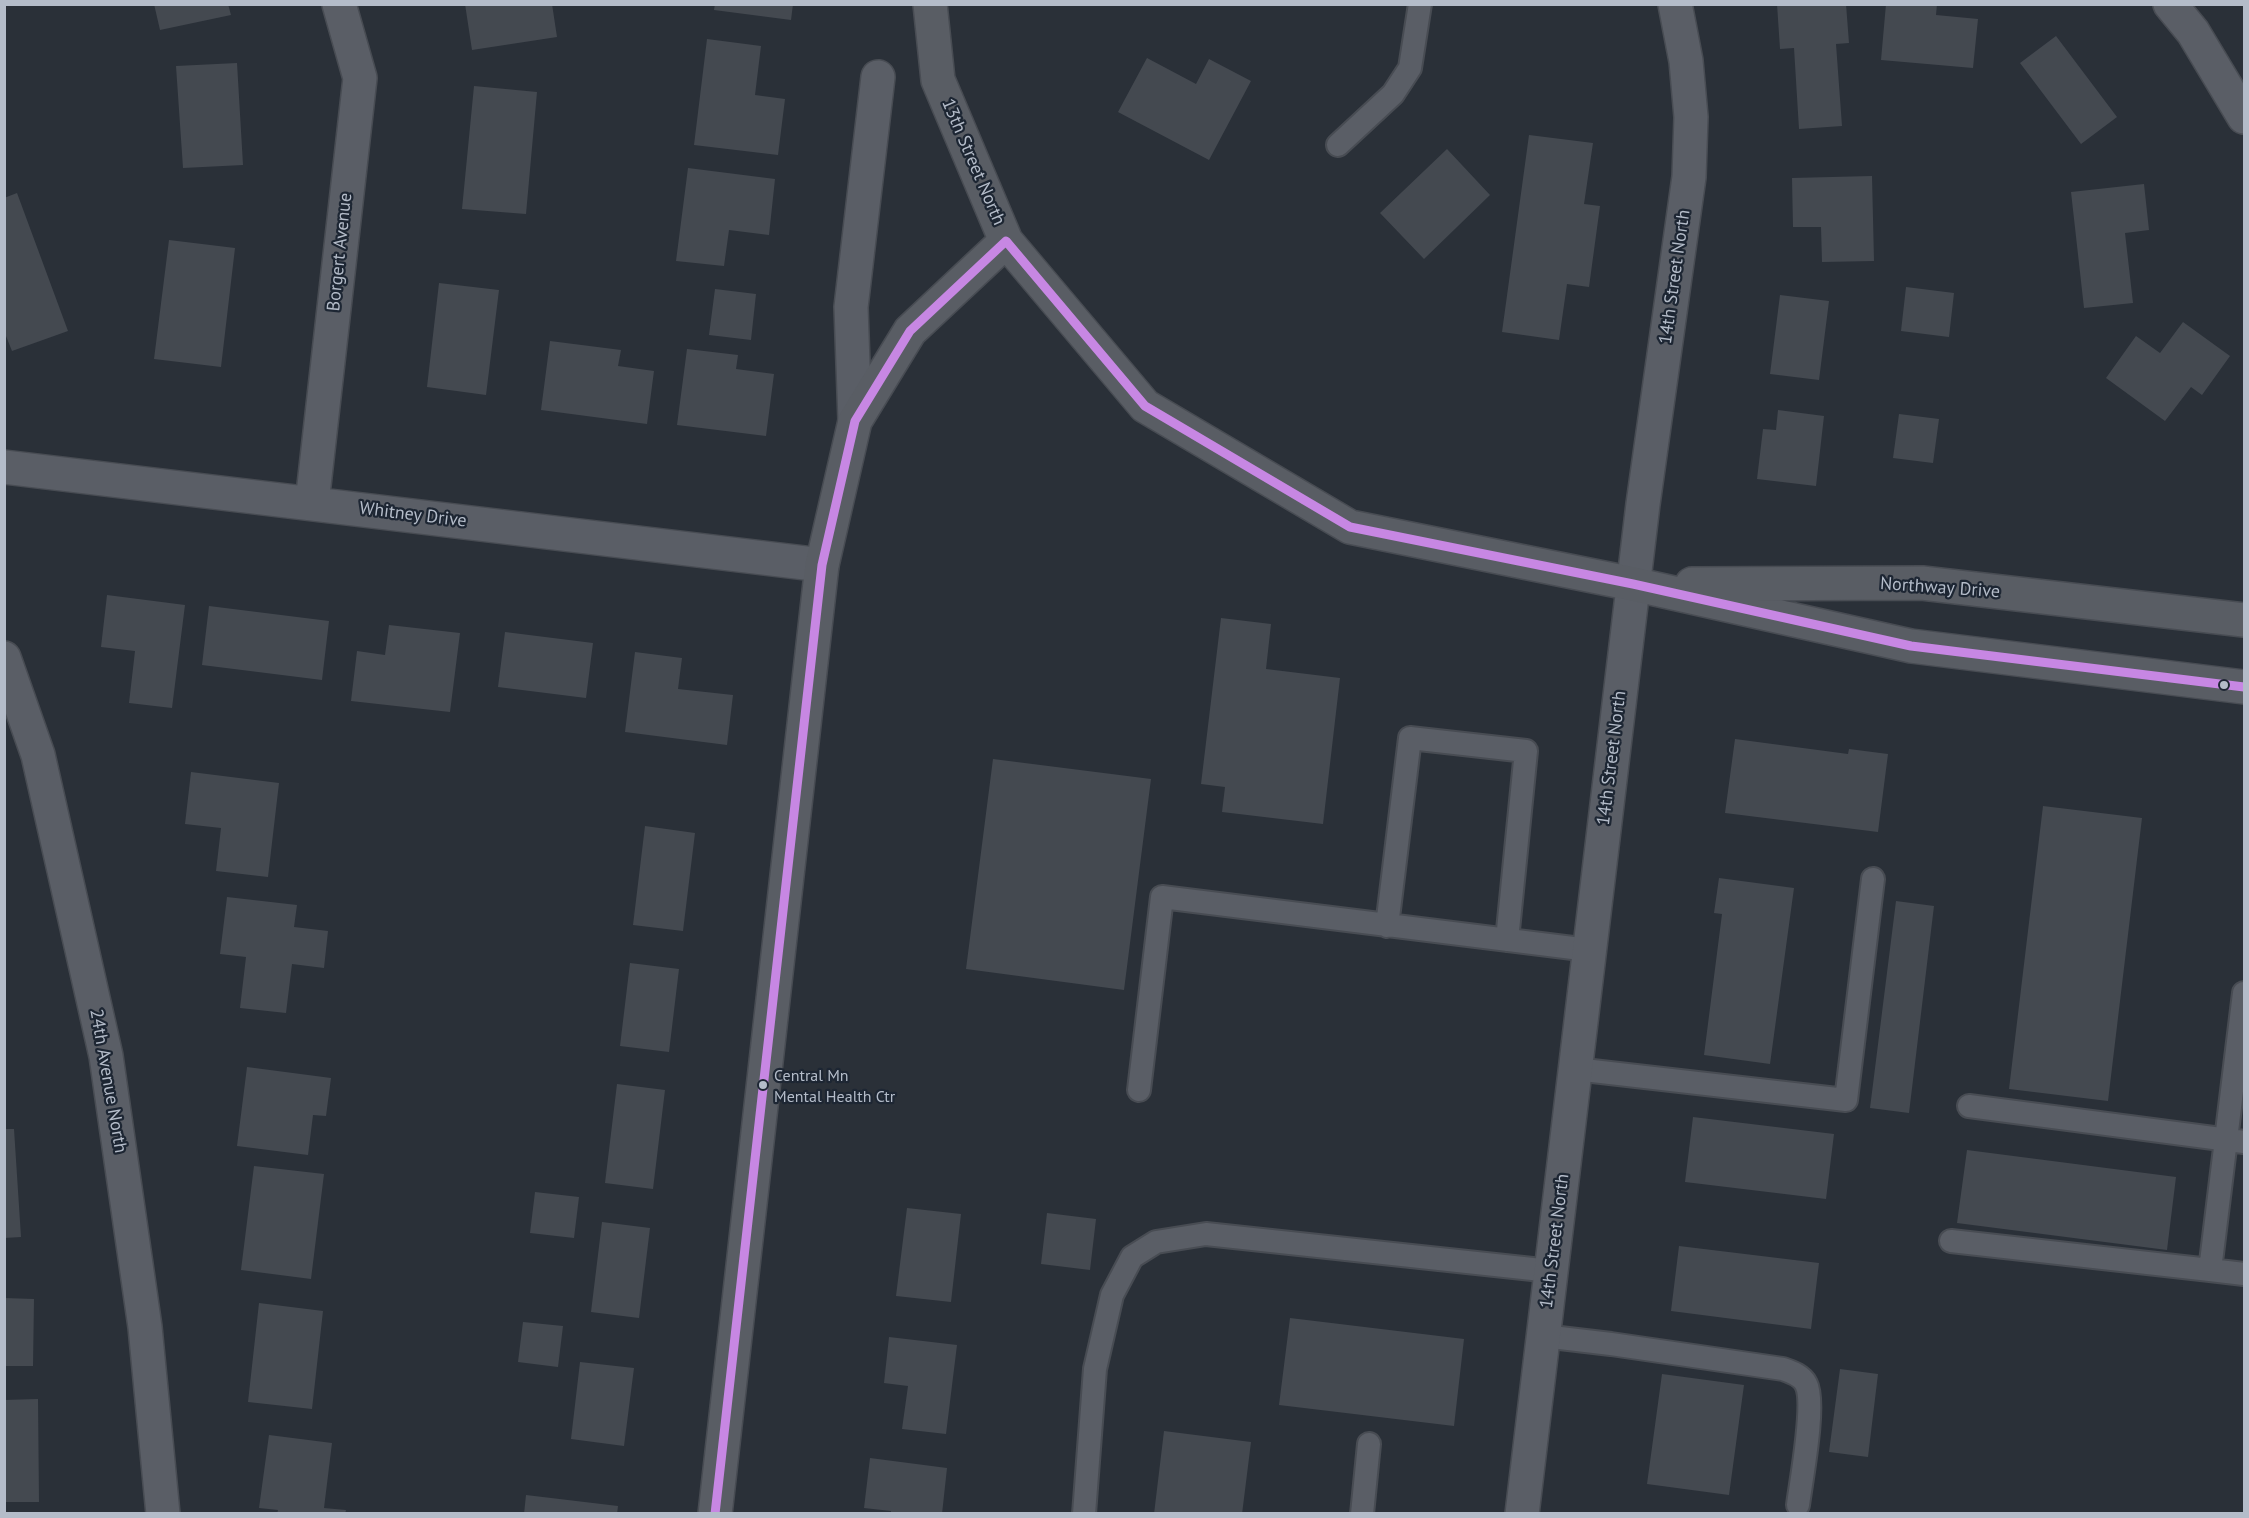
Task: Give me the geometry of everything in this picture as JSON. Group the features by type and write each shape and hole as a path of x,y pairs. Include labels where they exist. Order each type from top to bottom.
{"street":[{"name":"Borgert Avenue","path":"312,503 360,78 339,4"},
{"name":"13th Street North","path":"715,1514 822,566 855,421 910,331 1006,241 938,80 930,4"},
{"name":"14th Street North","path":"1522,1514 1633,584 1689,177 1691,117 1686,61 1674,4"},
{"path":"2170,4 2193,32 2244,117"},
{"path":"855,421 851,307 878,76"},
{"name":"Northway Drive","path":"1006,241 1145,406 1350,527 1633,584 1911,646 2244,687"},
{"name":"Whitney Drive","path":"4,467 822,566"},
{"name":"Northway Drive","path":"1633,584 1922,583 2244,621"},
{"name":"24th Avenue North","path":"4,658 38,755 106,1056 145,1327 163,1514"}],"lane":[{"path":"1338,145 1393,94 1410,68 1420,4"},
{"path":"1387,926 1410,738 1526,752 1507,940"},
{"path":"1575,1069 1846,1100 1873,879"},
{"path":"1139,1090 1162,897 1589,950"},
{"path":"2210,1270 2236,1140 2244,1008"},
{"path":"1969,1106 2236,1140"},
{"path":"1084,1514 1095,1370 1112,1295 1131,1257 1156,1242 1206,1234 1551,1271"},
{"path":"1951,1241 2244,1274"},
{"path":"1543,1336 1772,1367 1797,1374 1806,1383 1809,1395 1809,1415 1798,1505"},
{"path":"1362,1514 1369,1444"}],"building":[{"path":"154,4 228,4 231,15 160,30"},
{"path":"465,4 552,4 557,37 472,50"},
{"path":"715,4 793,4 791,20 714,10"},
{"path":"1777,4 1846,4 1849,43 1836,44 1842,126 1799,129 1794,48 1780,49"},
{"path":"1886,4 1937,4 1936,15 1978,19 1973,68 1881,60"},
{"path":"2056,36 2117,117 2081,144 2020,63"},
{"path":"707,39 761,46 755,95 785,99 778,155 694,145"},
{"path":"1147,58 1196,84 1209,59 1251,81 1209,160 1118,112"},
{"path":"237,63 243,165 183,168 176,66"},
{"path":"474,86 537,92 526,214 462,209"},
{"path":"1529,135 1593,143 1584,204 1600,206 1589,287 1567,284 1559,340 1502,332"},
{"path":"1447,149 1490,195 1424,259 1380,213"},
{"path":"688,168 775,179 769,235 729,230 724,266 676,261"},
{"path":"1872,176 1874,261 1822,262 1821,227 1793,227 1792,178"},
{"path":"2144,184 2149,230 2125,233 2133,303 2084,308 2071,192"},
{"path":"17,193 68,331 12,351 4,331 4,198"},
{"path":"169,240 235,248 221,367 154,359"},
{"path":"439,283 499,290 486,395 427,387"},
{"path":"1906,287 1954,293 1949,337 1901,331"},
{"path":"715,289 756,294 751,340 709,335"},
{"path":"1780,295 1829,301 1819,380 1770,374"},
{"path":"2183,322 2230,356 2202,395 2191,387 2165,421 2106,378 2136,336 2160,353"},
{"path":"550,341 621,350 618,366 654,371 647,424 541,410"},
{"path":"687,349 738,355 736,369 774,374 766,436 677,425"},
{"path":"1778,410 1824,416 1816,486 1757,479 1763,429 1776,430"},
{"path":"1899,414 1939,419 1933,463 1893,458"},
{"path":"107,595 185,605 172,708 129,703 135,651 101,647"},
{"path":"209,606 329,621 322,680 202,665"},
{"path":"1221,618 1271,624 1266,669 1340,678 1323,824 1222,812 1225,787 1201,784"},
{"path":"389,625 460,633 450,712 351,701 357,651 385,655"},
{"path":"505,632 593,643 586,698 498,687"},
{"path":"635,652 682,658 678,689 733,695 727,745 625,732"},
{"path":"1735,739 1848,754 1849,749 1888,754 1878,832 1725,813"},
{"path":"993,759 1151,779 1124,990 966,969"},
{"path":"191,772 279,783 268,877 216,871 221,828 185,824"},
{"path":"2043,806 2142,818 2108,1101 2009,1089"},
{"path":"645,826 695,833 683,931 633,925"},
{"path":"1719,878 1794,888 1770,1064 1704,1055 1722,914 1714,913"},
{"path":"227,897 297,905 294,927 328,931 324,968 292,964 286,1013 240,1008 246,957 220,954"},
{"path":"1896,901 1934,906 1909,1113 1870,1108"},
{"path":"630,963 679,969 669,1052 620,1046"},
{"path":"247,1067 331,1078 326,1116 313,1115 308,1155 237,1146"},
{"path":"617,1084 665,1090 653,1189 605,1183"},
{"path":"1693,1117 1834,1134 1826,1199 1685,1182"},
{"path":"4,1129 14,1129 21,1237 4,1238"},
{"path":"1967,1150 2176,1177 2167,1250 1957,1223"},
{"path":"254,1166 324,1174 311,1279 241,1270"},
{"path":"535,1192 579,1197 574,1238 530,1233"},
{"path":"907,1208 961,1214 951,1302 896,1296"},
{"path":"1047,1213 1096,1219 1090,1270 1041,1264"},
{"path":"602,1222 650,1228 639,1318 591,1312"},
{"path":"1679,1246 1819,1263 1811,1329 1671,1311"},
{"path":"4,1298 34,1299 33,1366 4,1366"},
{"path":"259,1303 323,1311 312,1409 248,1402"},
{"path":"1290,1318 1464,1339 1454,1426 1279,1405"},
{"path":"523,1322 563,1326 558,1367 518,1362"},
{"path":"889,1337 957,1345 946,1434 902,1429 908,1386 884,1383"},
{"path":"580,1362 634,1368 624,1446 571,1439"},
{"path":"1840,1369 1878,1374 1868,1457 1829,1452"},
{"path":"1662,1374 1744,1385 1729,1495 1647,1484"},
{"path":"38,1399 39,1502 4,1502 4,1400"},
{"path":"1164,1431 1251,1442 1242,1514 1154,1514"},
{"path":"269,1435 332,1443 324,1508 346,1510 345,1514 277,1514 278,1510 259,1508"},
{"path":"870,1458 947,1468 942,1514 891,1514 891,1511 864,1508"},
{"path":"526,1495 618,1506 617,1514 524,1514"}],"transit line":[{"path":"715,1514 822,565 855,421 910,331 1006,241 1145,406 1350,527 1633,584 1911,646 2244,687"}],"place":[{"name":"Central Mn Mental Health Ctr","path":"763,1085"}]}
